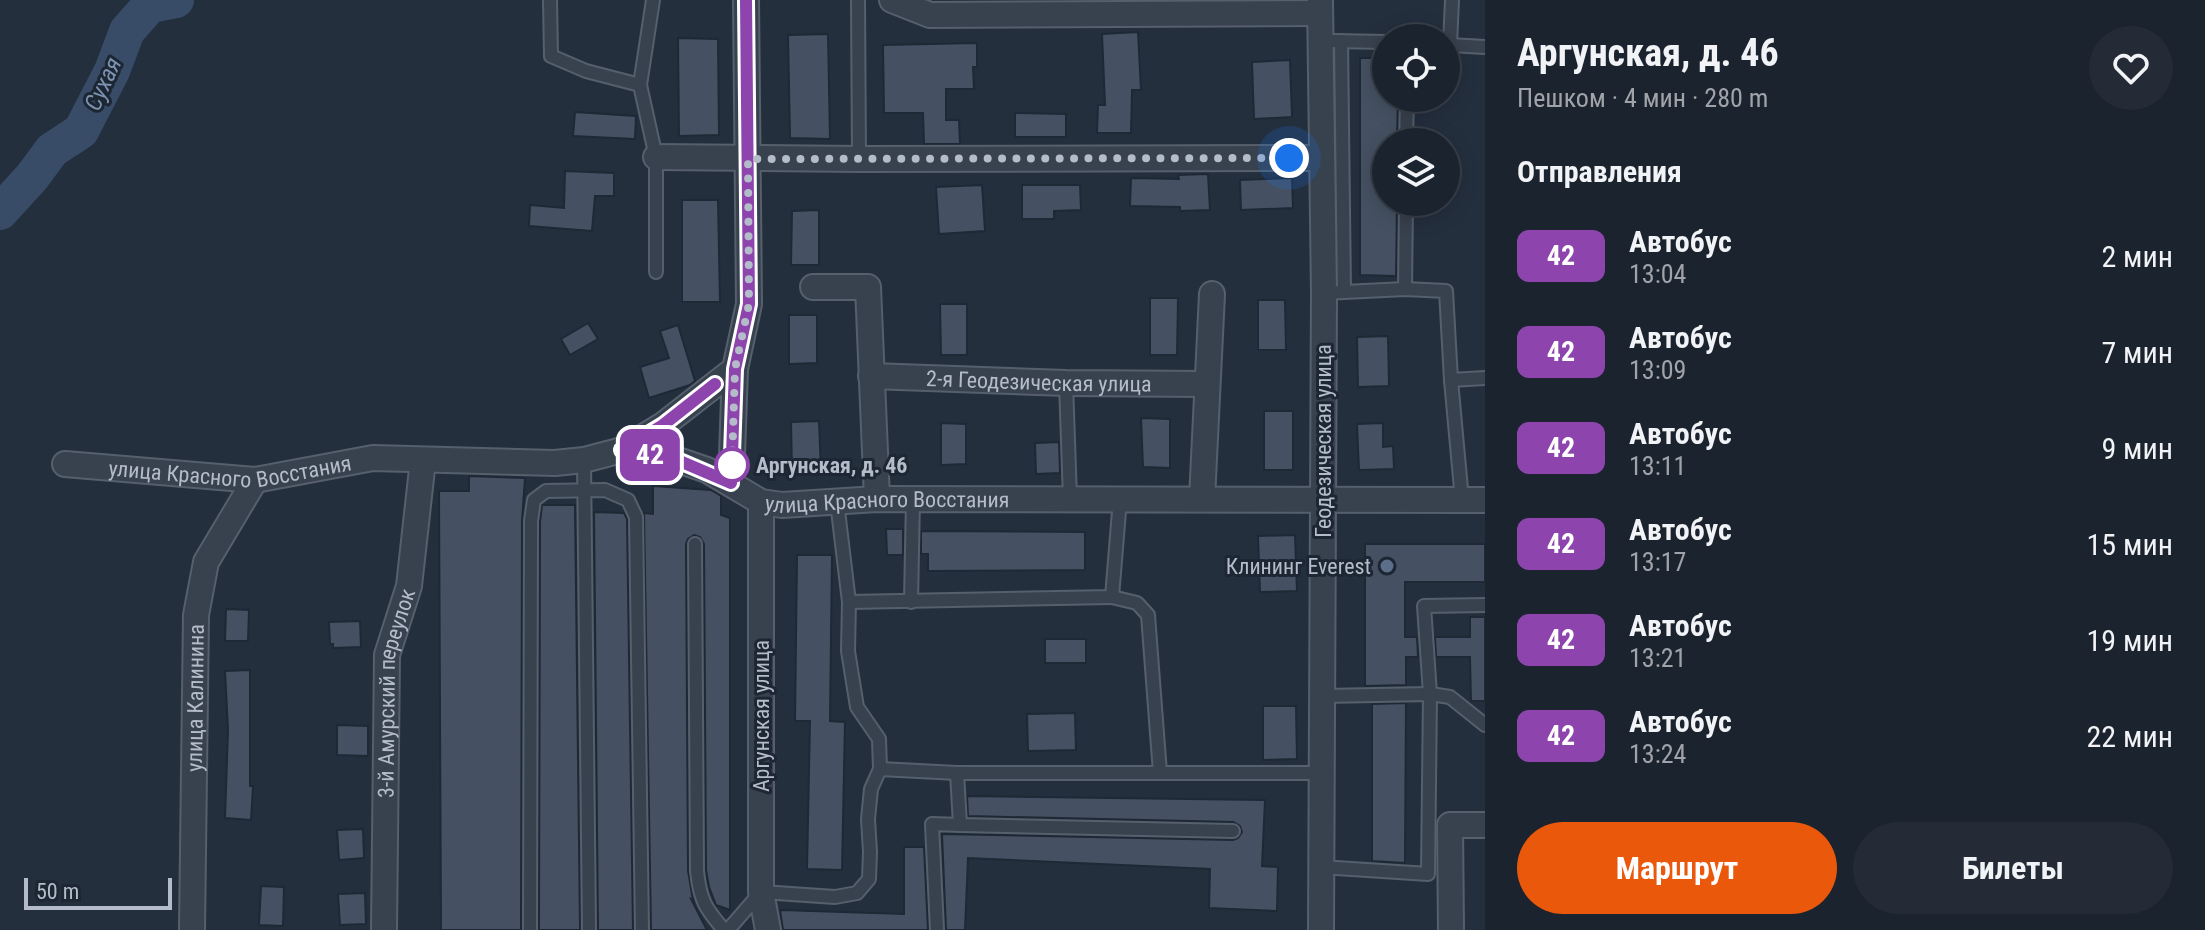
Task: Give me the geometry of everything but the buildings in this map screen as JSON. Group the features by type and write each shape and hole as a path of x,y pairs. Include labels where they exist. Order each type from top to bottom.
{"street":[{"path":"731,483 735,369 749,304 742,0"},
{"path":"892,0 930,15 1320,6"},
{"name":"Геодезическая улица","path":"1320,6 1331,41 1320,158 1334,293 1323,498 1321,930"},
{"path":"656,157 1320,158"},
{"path":"813,287 868,287 877,499"},
{"path":"1202,499 1205,384 1212,294"},
{"path":"622,450 663,425 735,369"},
{"name":"2-я Геодезическая улица","path":"871,376 1205,384"},
{"name":"улица Красного Восстания","path":"65,464 255,480 373,458 555,463 584,460 622,450 675,459 731,483 761,502 782,505 877,499 1473,500"},
{"name":"3-й Амурский переулок","path":"384,930 387,655 409,586 423,460"},
{"name":"улица Калинина","path":"192,930 196,615 206,562 255,480"},
{"name":"Аргунская улица","path":"761,502 761,892 768,930"},
{"path":"1451,930 1450,825 1485,825"}],"lane":[{"path":"550,0 551,56 586,71 640,85"},
{"path":"653,0 640,85 656,157 656,272"},
{"path":"858,0 859,159"},
{"path":"1450,24 1452,0"},
{"path":"1372,42 1331,41 1334,293 1405,289 1446,291 1451,380 1473,500"},
{"path":"1460,46 1485,47"},
{"path":"1405,289 1406,216"},
{"path":"1451,380 1485,378"},
{"path":"1066,383 1070,499"},
{"path":"584,460 589,930"},
{"path":"530,930 531,521 534,500 546,491 585,490 605,490 628,500 636,517 642,930"},
{"path":"911,602 913,499"},
{"path":"1112,597 1120,499"},
{"path":"695,544 697,871 700,897 706,910 726,930 761,892 835,897 857,893 869,879 868,819 871,789 880,769 879,739 857,707 848,651 849,602 837,502"},
{"path":"849,602 1112,597 1137,603 1148,615 1160,773"},
{"path":"1321,867 1428,874 1430,694 1424,606 1485,605"},
{"path":"1322,696 1430,694 1450,697 1485,725"},
{"path":"880,769 957,773 1321,773"},
{"path":"957,773 960,825"},
{"path":"937,930 932,824 1233,831"}],"waterway":[{"name":"Сухая","path":"0,212 52,150 81,131 112,71 127,31 150,5 176,0"}],"bus line":[{"name":"42","path":"715,384 663,425 622,450 675,459 707,470 731,483 735,369 749,304 746,0"}],"place":[{"name":"Аргунская, д. 46","path":"732,465"},
{"name":"Клининг Everest","path":"1387,566"}],"route":[{"path":"732,465 735,369 749,304 748,159 1289,158"}]}
